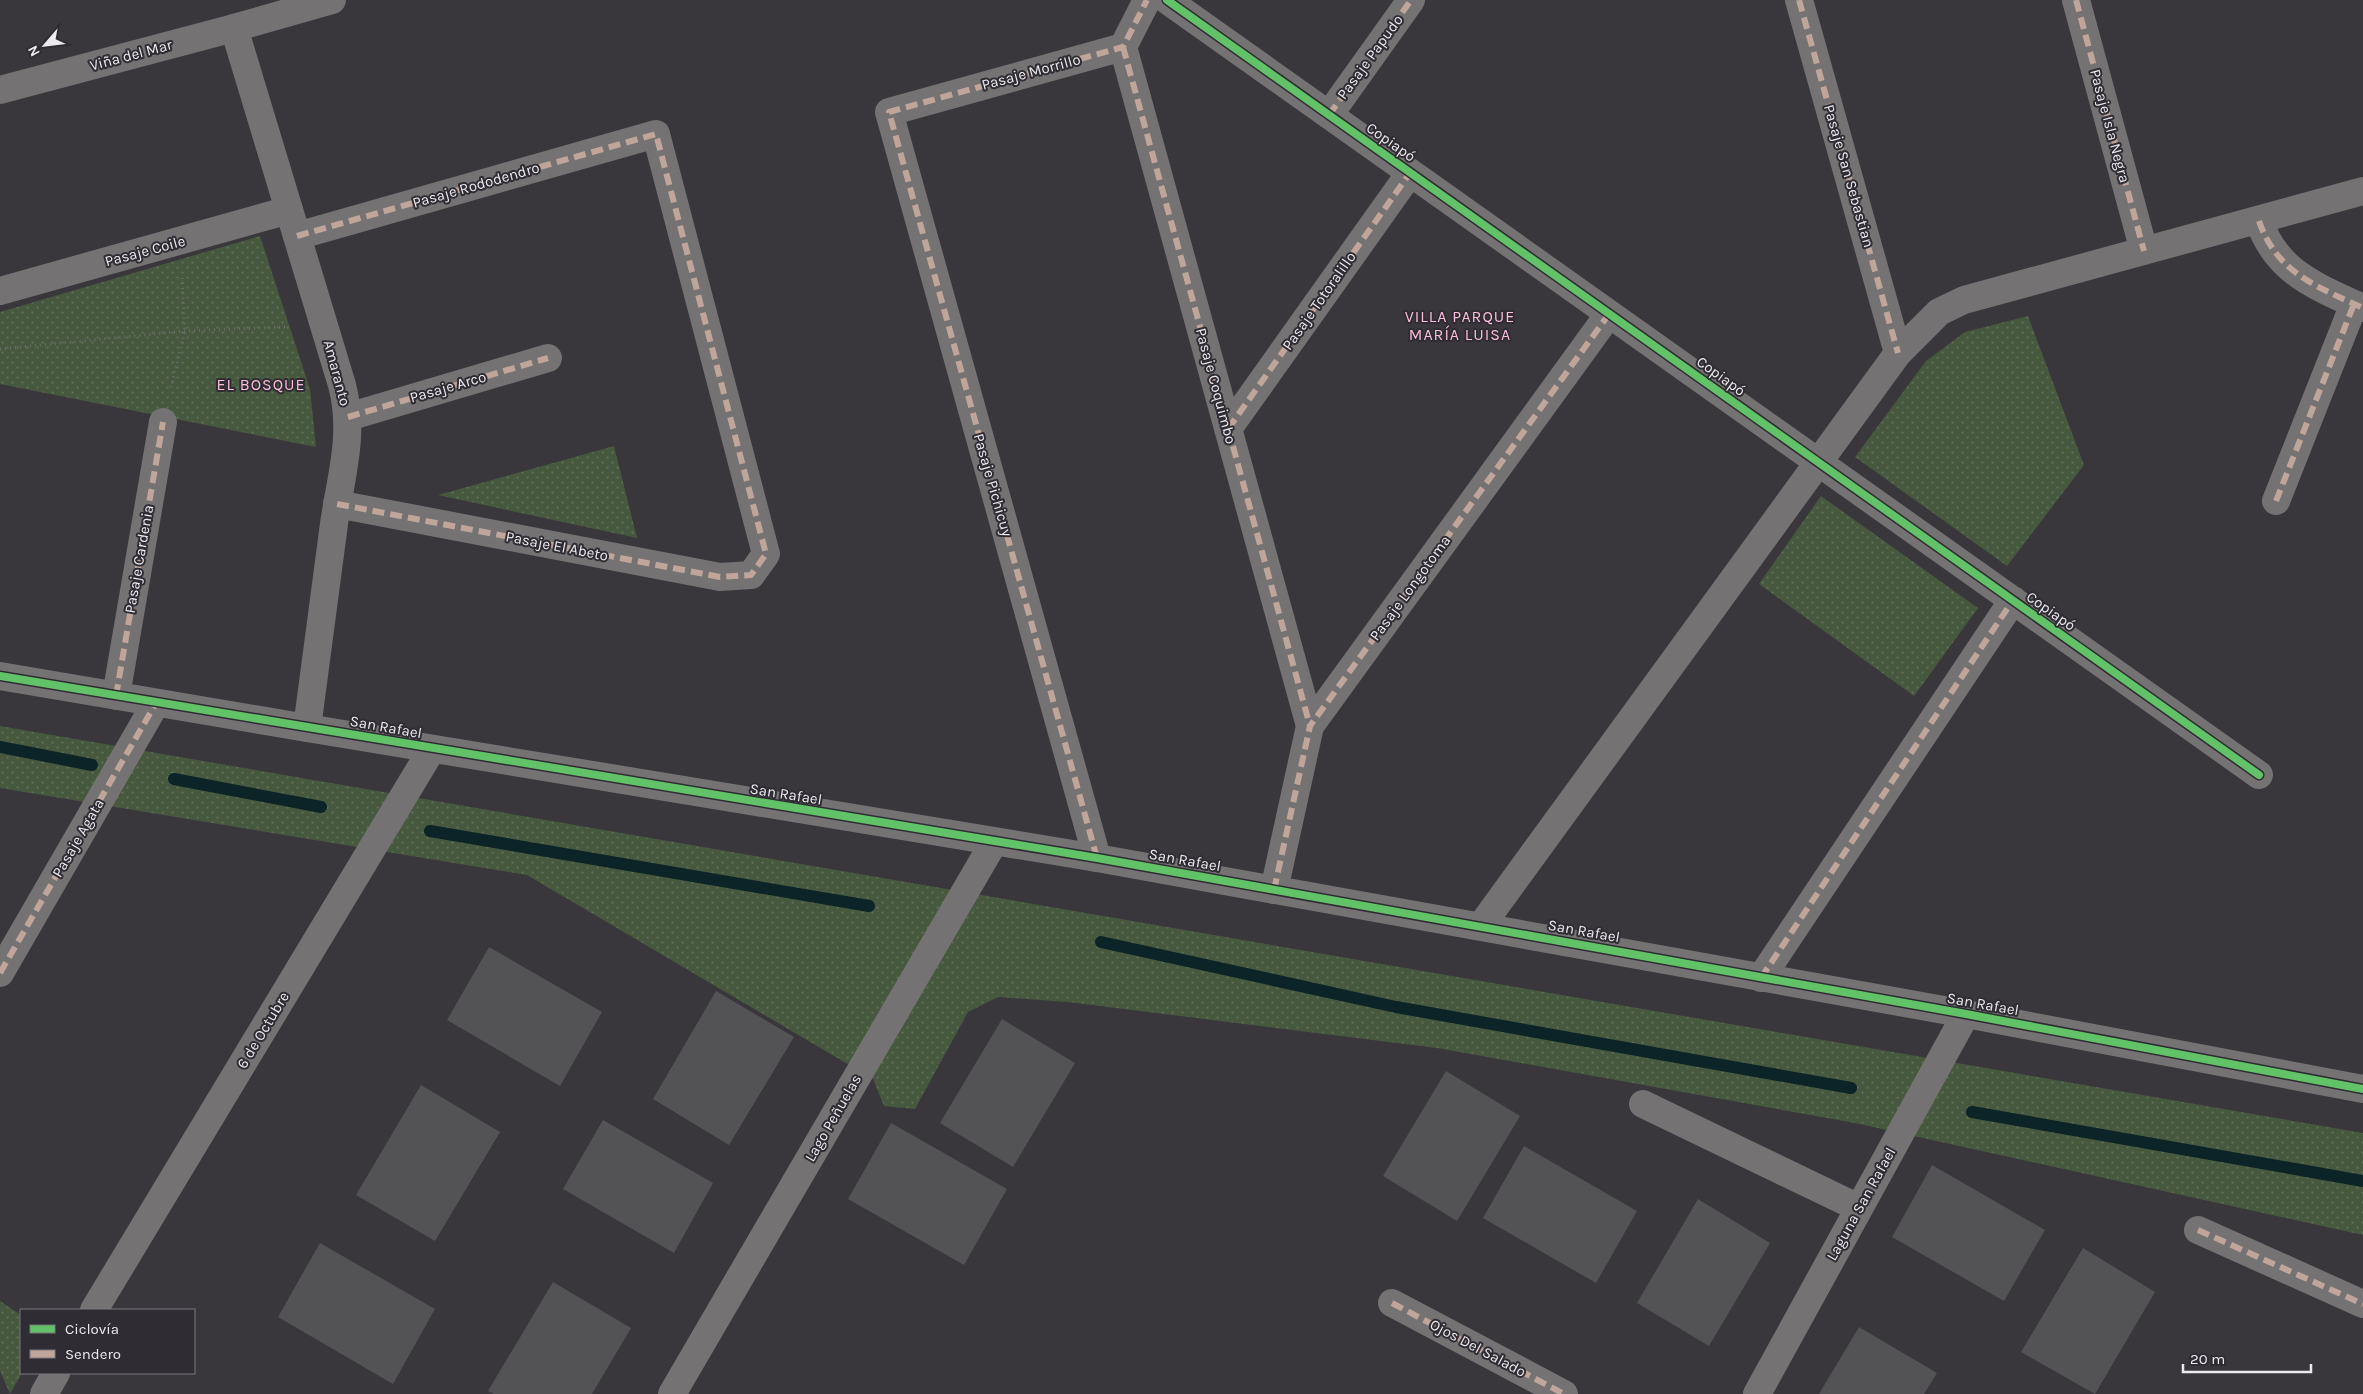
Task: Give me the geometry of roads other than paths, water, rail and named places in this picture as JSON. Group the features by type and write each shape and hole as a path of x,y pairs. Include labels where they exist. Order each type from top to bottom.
{"street":[{"name":"Viña del Mar","path":"0,90 332,0"},
{"path":"1123,47 1147,0"},
{"name":"Copiapó","path":"1167,0 2259,775"},
{"name":"Pasaje Papudo","path":"1329,115 1412,0"},
{"name":"Pasaje San Sebastian","path":"1799,0 1898,353"},
{"name":"Pasaje Isla Negra","path":"2076,0 2144,251"},
{"name":"Amaranto","path":"234,28 324,325 346,400 348,416 349,436 337,504 307,728"},
{"name":"Pasaje Morrillo","path":"889,112 1123,47"},
{"name":"Pasaje Coquimbo","path":"1123,47 1310,726"},
{"name":"Pasaje Pichicuy","path":"889,112 1097,858"},
{"name":"Pasaje Rododendro","path":"296,236 656,134 766,554"},
{"name":"Pasaje Totoralillo","path":"1228,429 1410,172"},
{"path":"1480,926 1898,353 1939,312 1964,300 2363,191"},
{"name":"Pasaje Coile","path":"0,291 289,210"},
{"path":"2258,220 2265,238 2286,266 2299,276 2358,306 2276,501"},
{"name":"Pasaje Longotoma","path":"1274,890 1310,726 1609,314"},
{"name":"Pasaje Arco","path":"348,416 548,358"},
{"name":"Pasaje Cardenia","path":"116,696 163,422"},
{"name":"Pasaje El Abeto","path":"337,504 720,577 751,576 766,554"},
{"path":"1761,978 2013,600"},
{"name":"San Rafael","path":"0,676 1097,858 1966,1014 2363,1088"},
{"name":"Pasaje Agata","path":"0,973 156,703"},
{"name":"6 de Octubre","path":"95,1309 432,749"},
{"name":"Lago Peñuelas","path":"672,1394 994,842"},
{"name":"Laguna San Rafael","path":"1757,1394 1966,1014"},
{"path":"1643,1104 1859,1208"},
{"path":"2198,1230 2363,1304"},
{"name":"Ojos Del Salado","path":"1392,1303 1564,1394"},
{"path":"44,1394 55,1374"}],"waterway":[{"path":"0,747 92,765"},
{"path":"174,779 321,807"},
{"path":"430,831 869,906"},
{"path":"1101,942 1396,1007 1851,1088"},
{"path":"1972,1112 2363,1181"}],"district":[{"name":"VILLA PARQUE MARÍA LUISA","path":"1460,325"},
{"name":"EL BOSQUE","path":"261,384"}]}
